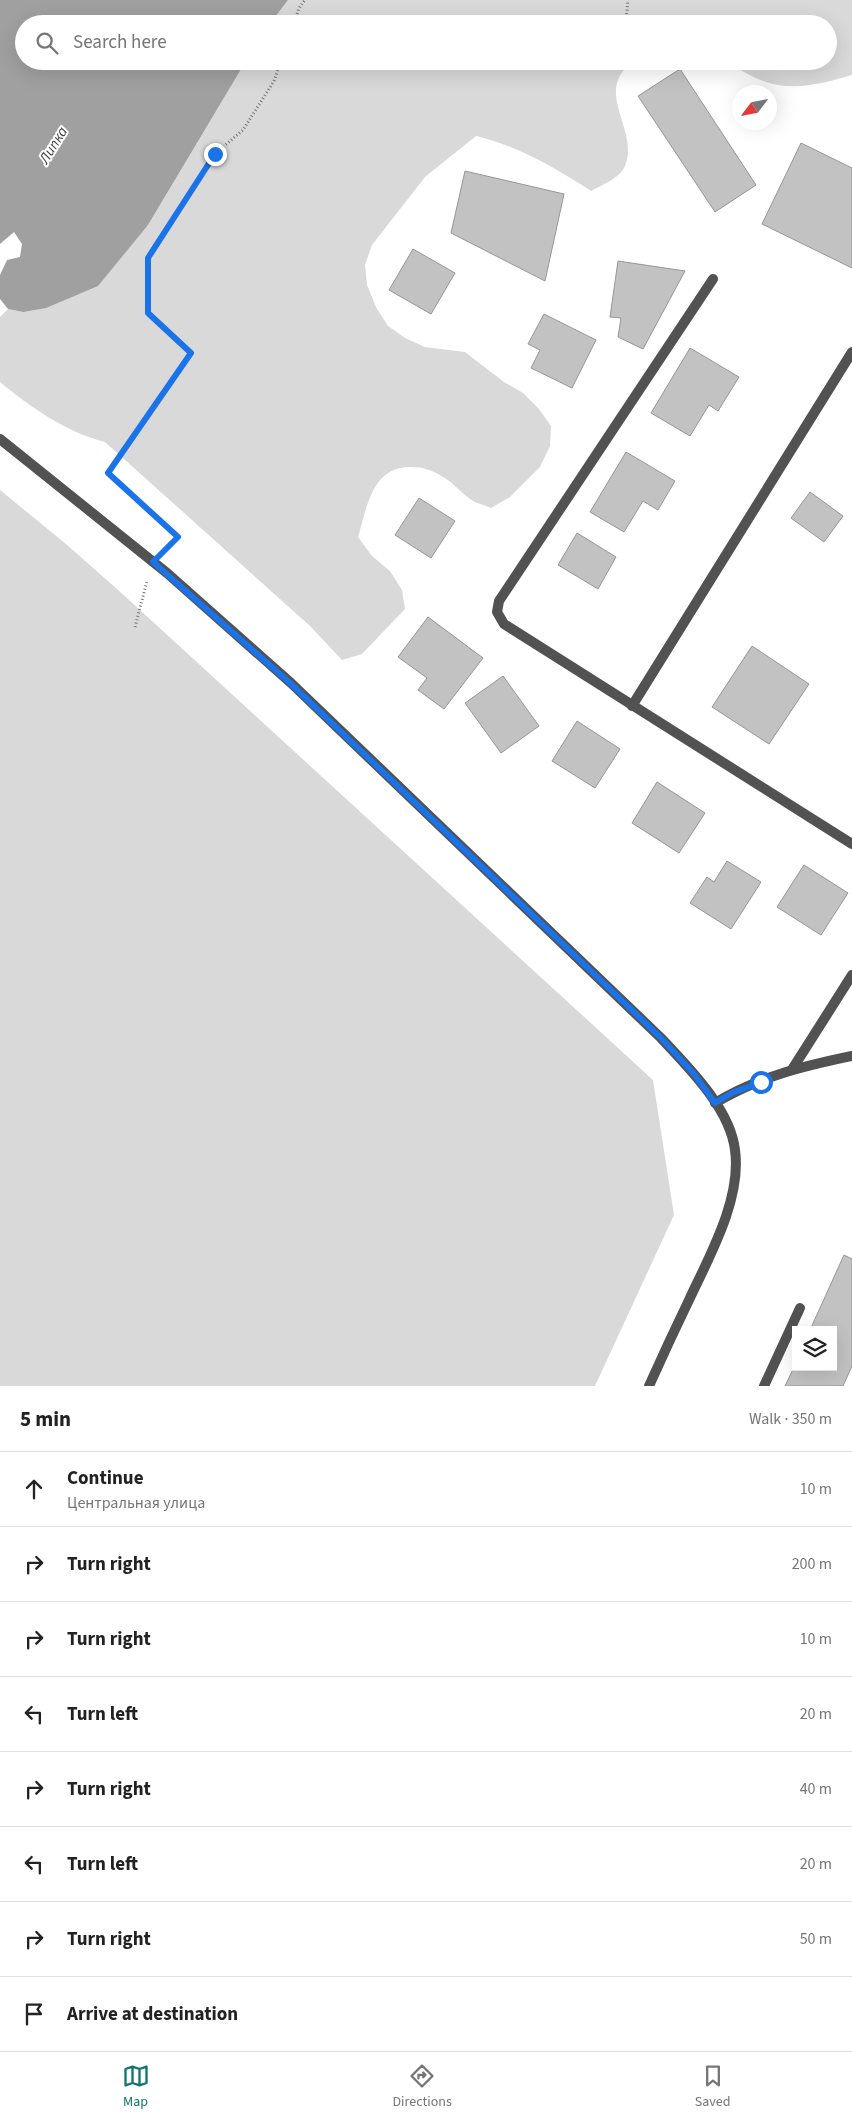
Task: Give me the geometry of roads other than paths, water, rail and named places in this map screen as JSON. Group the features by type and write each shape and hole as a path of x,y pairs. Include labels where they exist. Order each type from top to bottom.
{"street":[{"path":"713,279 499,601 497,612 504,624 852,844"},
{"path":"632,706 852,352"},
{"path":"0,439 153,562 290,683 654,1031 694,1074 715,1103 728,1127 735,1150 735,1178 726,1217 648,1386"},
{"path":"793,1068 852,975"},
{"path":"715,1103 732,1093 793,1068 852,1056"},
{"path":"764,1386 800,1308"}],"water":[{"name":"Липка","path":"0,0 288,0 277,15 15,15 15,70 241,70 148,225 98,286 46,308 23,312 8,309 0,299 0,275 7,260 20,257 22,244 14,232 0,244"}]}
